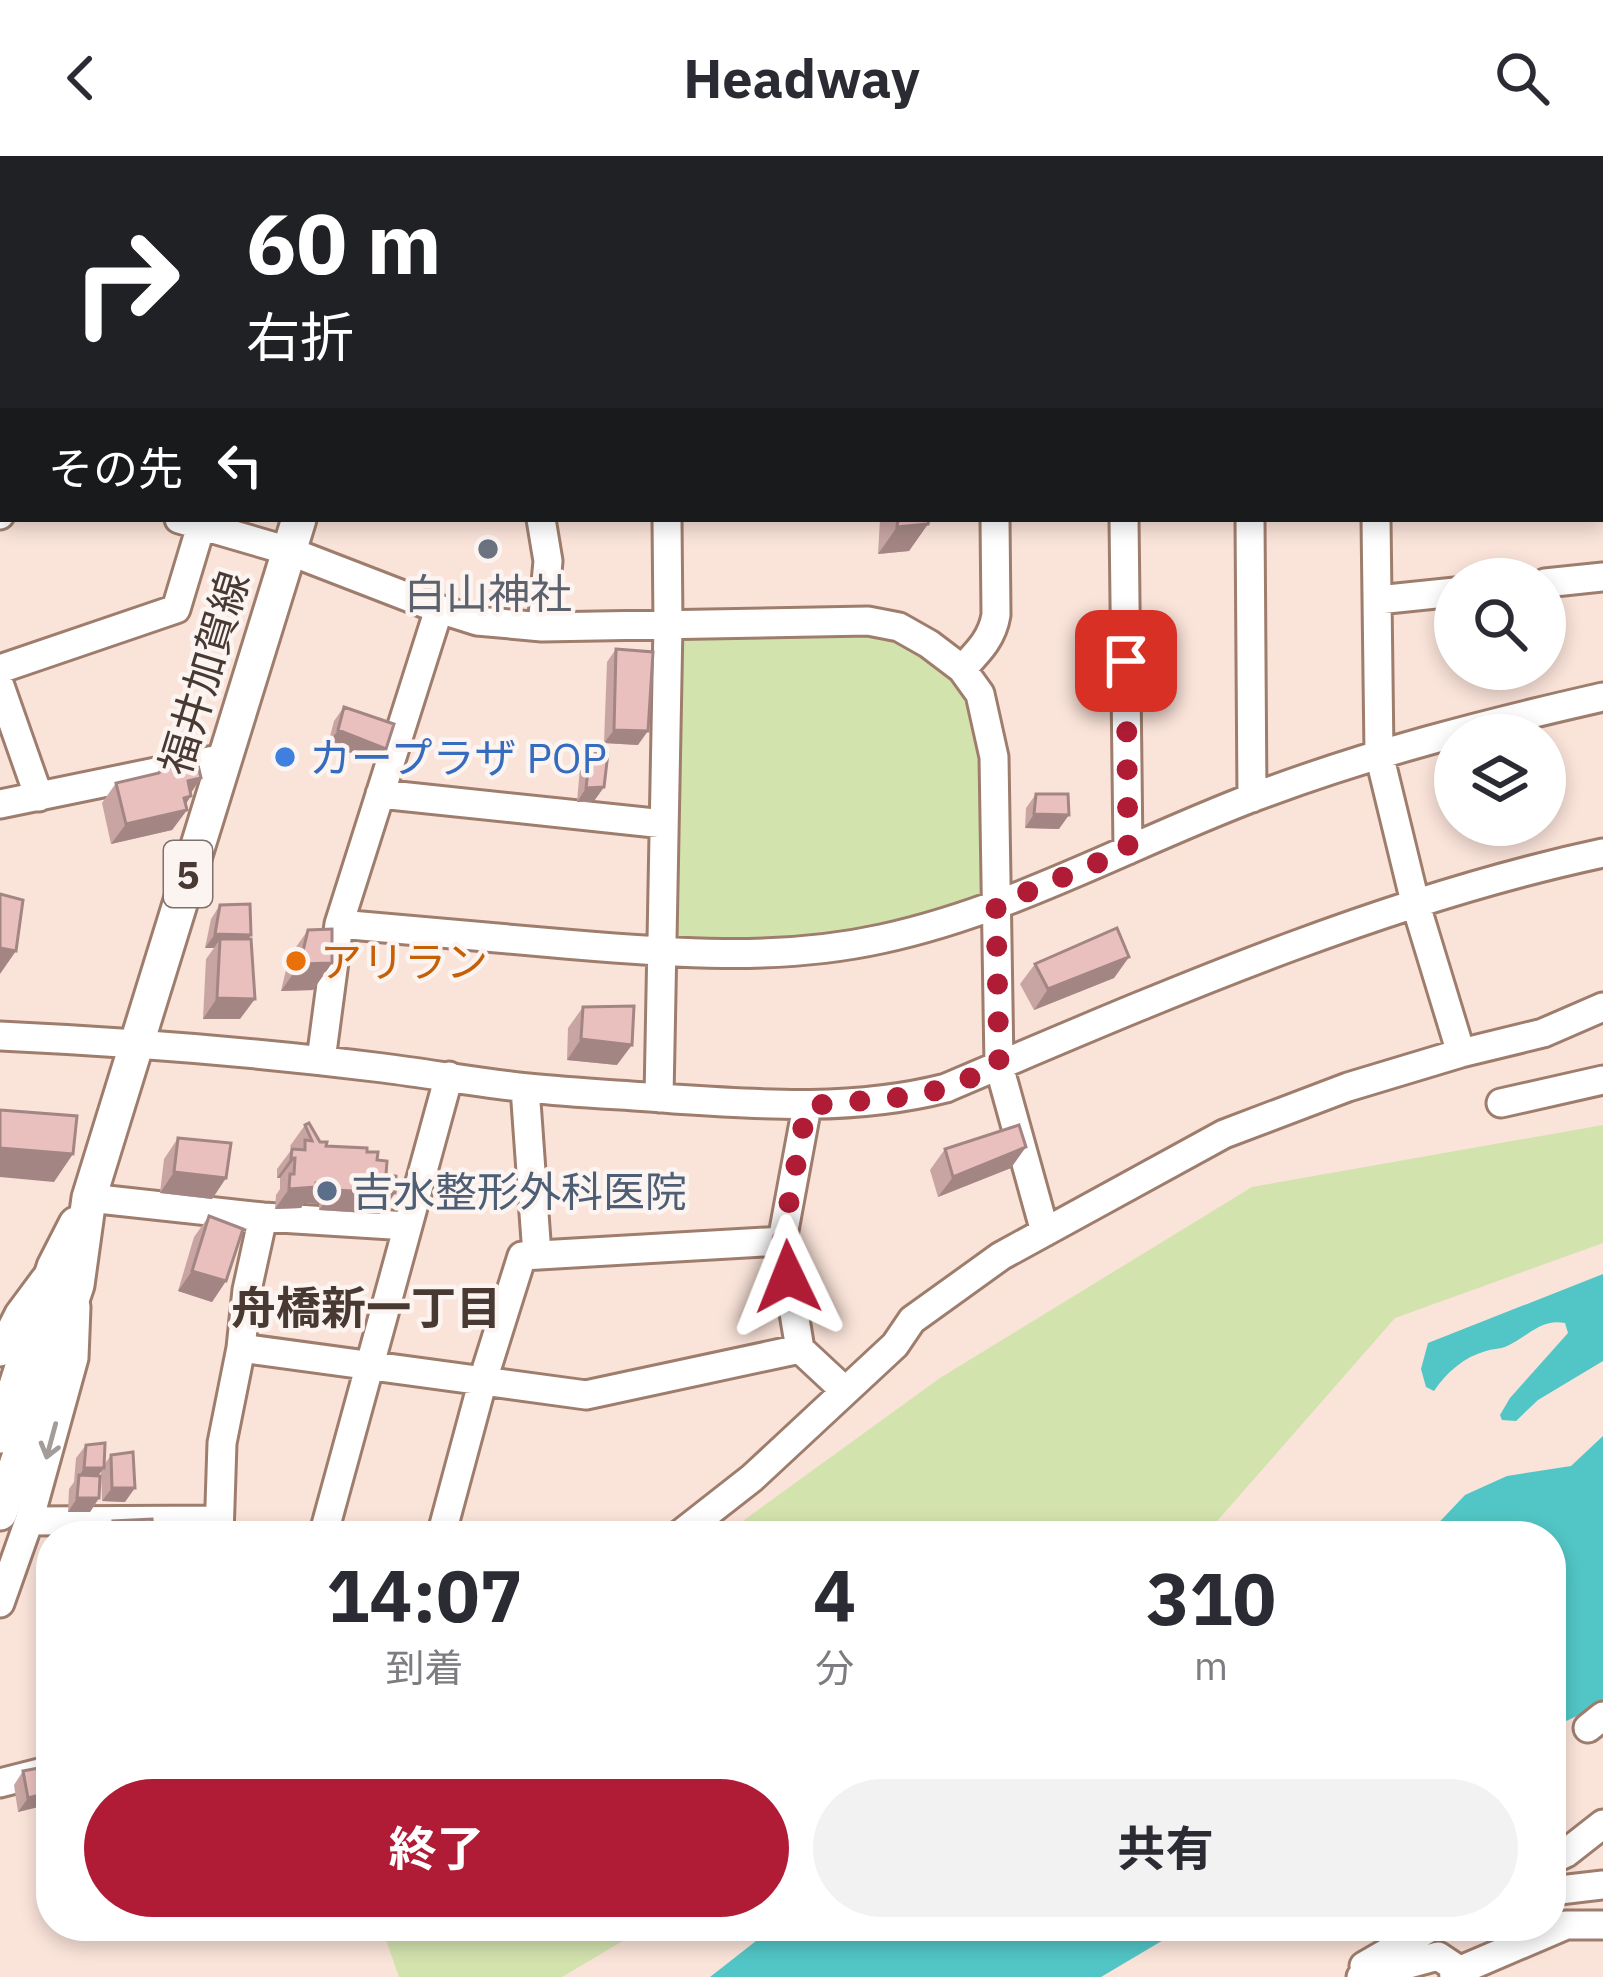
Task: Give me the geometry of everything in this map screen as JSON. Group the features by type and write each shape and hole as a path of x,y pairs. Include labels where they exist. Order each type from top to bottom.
{"main road":[{"name":"福井加賀線","path":"0,1436 65,1276 294,535"},
{"name":"福井加賀線","path":"15,1518 65,1276"}],"street":[{"path":"0,669 176,609 190,522 294,535 439,609 477,621 542,627 868,621 899,627 962,669 980,694 994,757 999,1066 1045,1232"},
{"path":"542,522 548,561 542,627"},
{"path":"659,1098 667,522"},
{"path":"962,669 994,630 995,522"},
{"path":"1124,522 1128,850"},
{"path":"1250,522 1252,798"},
{"path":"1376,522 1378,754 1415,902 1461,1053"},
{"path":"1566,581 1603,577"},
{"path":"1378,600 1434,594"},
{"path":"321,1060 338,924 439,609"},
{"path":"0,686 39,797"},
{"path":"338,924 740,955 800,952 882,939 996,905 1252,798 1378,754 1477,725 1603,697"},
{"path":"0,804 224,758"},
{"path":"380,794 664,824"},
{"path":"0,1036 135,1042 321,1060 525,1088 659,1098 807,1106 914,1096 946,1088 1415,902 1603,853"},
{"path":"697,1521 752,1478 895,1345 912,1320 1001,1256 1224,1134 1348,1087 1543,1033 1603,1007"},
{"path":"326,1521 449,1076"},
{"path":"1501,1103 1603,1080"},
{"path":"525,1088 537,1255"},
{"path":"807,1106 782,1240 800,1349 844,1390"},
{"path":"89,1198 263,1217 408,1226"},
{"path":"218,1521 222,1443 263,1217"},
{"path":"445,1521 522,1256 782,1240"},
{"path":"0,1352 19,1314 65,1276"},
{"path":"241,1348 586,1395 800,1349"},
{"path":"0,1603 15,1518"},
{"path":"0,1783 36,1774"},
{"path":"1566,1853 1603,1824"},
{"path":"1566,1889 1603,1885"},
{"path":"1566,1925 1603,1925"},
{"path":"1355,1976 1410,1941"},
{"path":"1355,1976 1438,1956 1453,1966 1454,1975 1530,1941"}],"green space":[{"path":"868,621 951,671 972,716 979,742 996,906 882,939 662,952 668,631"},
{"path":"1603,1125 1603,1243 1395,1318 1217,1521 743,1521 940,1378 1252,1187"},
{"path":"386,1941 623,1941 562,1977 399,1977"}],"water":[{"path":"1603,1274 1603,1361 1538,1400 1516,1421 1502,1420 1500,1415 1568,1333 1565,1323 1548,1323 1505,1347 1470,1357 1434,1391 1426,1387 1421,1369 1428,1343"},
{"path":"1603,1436 1603,1704 1566,1721 1566,1521 1440,1521 1465,1495 1507,1476 1571,1466"},
{"path":"756,1941 1162,1941 1101,1977 710,1977"}],"building":[{"path":"898,522 928,522 928,524 897,527"},
{"path":"616,649 653,652 648,731 614,730"},
{"path":"344,707 394,724 386,749 338,730"},
{"path":"608,753 604,787 586,788 590,754"},
{"path":"164,764 175,770 198,765 201,778 188,781 187,810 126,824 116,783 159,773"},
{"path":"1036,794 1068,794 1069,815 1034,814"},
{"path":"0,894 23,900 16,951 0,948"},
{"path":"250,904 251,935 215,934 220,905"},
{"path":"1117,928 1129,957 1048,989 1035,964"},
{"path":"332,929 332,963 300,964 308,930"},
{"path":"220,939 251,939 255,999 217,998"},
{"path":"634,1006 632,1045 581,1039 583,1007"},
{"path":"0,1110 77,1116 73,1154 0,1148"},
{"path":"309,1123 326,1146 378,1152 377,1160 387,1161 386,1175 396,1176 395,1193 333,1190 333,1184 316,1183 316,1187 289,1189 290,1174 294,1174 292,1149 305,1150 305,1140 312,1141 305,1125"},
{"path":"1019,1125 1026,1147 953,1177 945,1149"},
{"path":"178,1138 231,1143 226,1178 174,1172"},
{"path":"209,1216 243,1229 226,1281 192,1271"},
{"path":"105,1443 104,1468 84,1468 86,1445"},
{"path":"133,1452 135,1488 112,1488 111,1455"},
{"path":"79,1475 100,1476 99,1498 77,1498"},
{"path":"36,1768 36,1796 28,1798 23,1771"}],"place":[{"name":"白山神社","path":"488,549"},
{"name":"カープラザ POP","path":"285,757"},
{"name":"アリラン","path":"296,961"},
{"name":"吉水整形外科医院","path":"327,1191"}],"district":[{"name":"舟橋新一丁目","path":"366,1307"}],"route":[{"path":"788,1277 782,1240 807,1106 914,1096 999,1066 996,905 1128,850 1126,661"}]}
